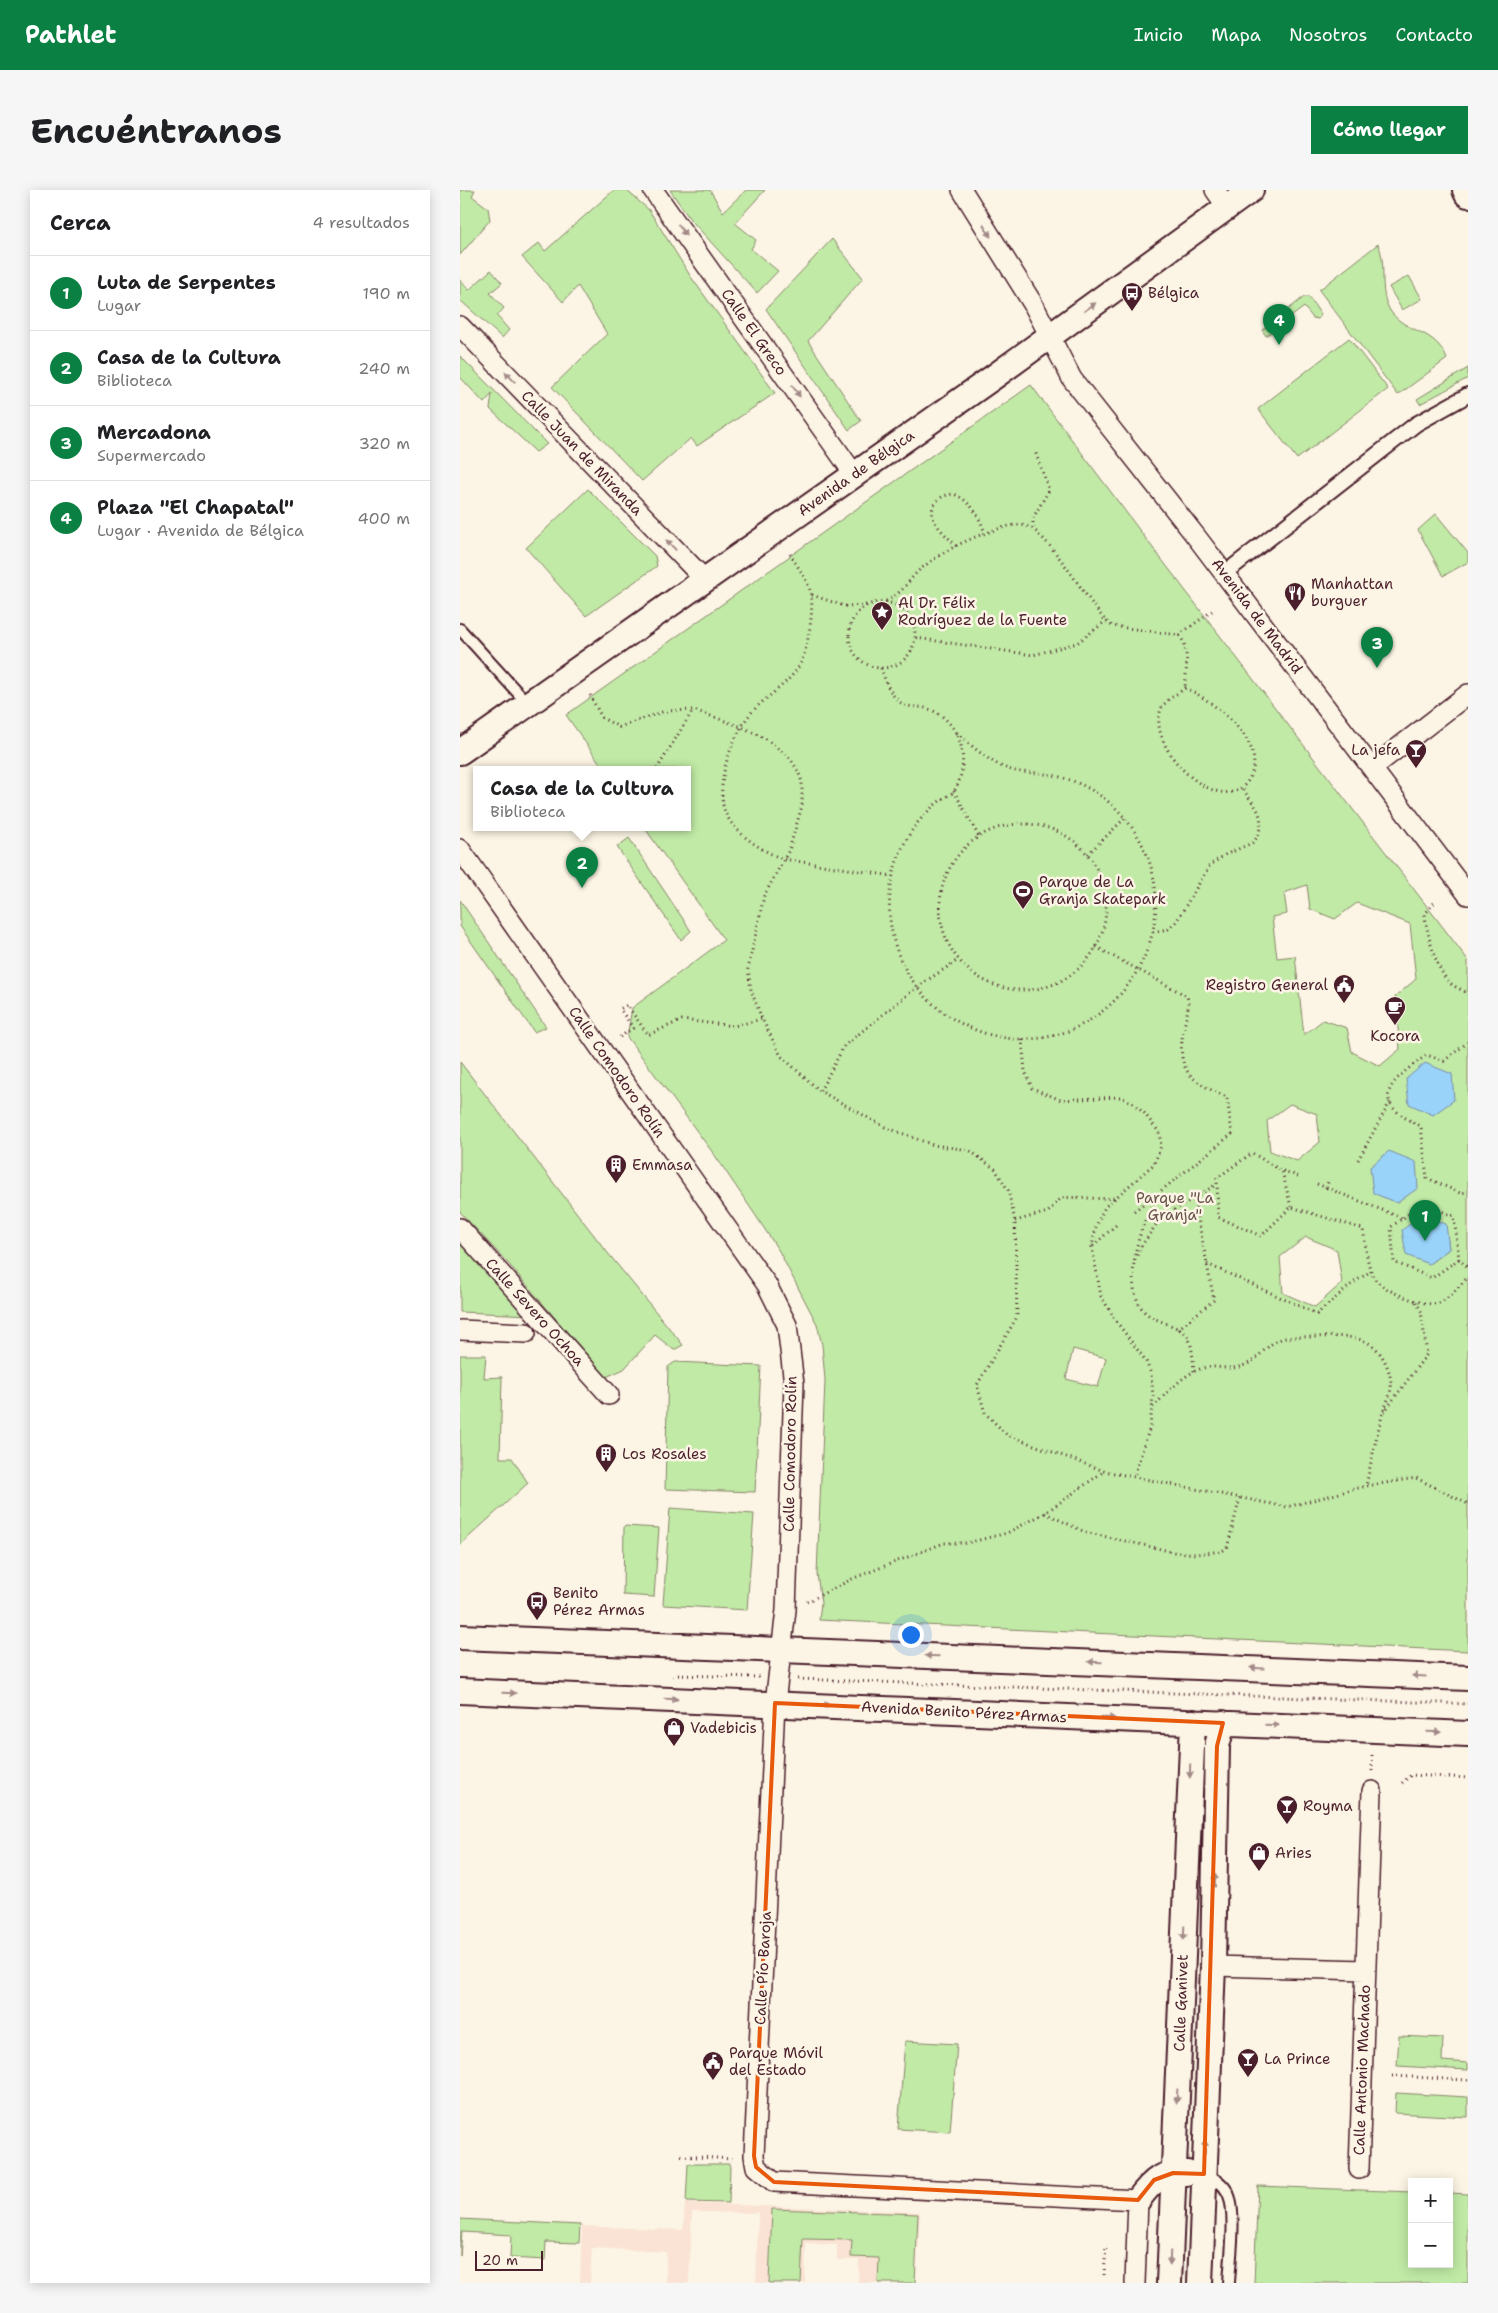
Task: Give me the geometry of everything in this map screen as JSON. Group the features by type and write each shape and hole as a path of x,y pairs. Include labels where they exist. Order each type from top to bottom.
{"main road":[{"path":"1466,190 1468,194"}],"street":[{"name":"Calle El Greco","path":"653,190 854,474"},
{"name":"Avenida de Madrid","path":"962,190 1050,336 1072,379 1198,539 1468,895"},
{"name":"Avenida de Bélgica","path":"460,752 1050,336 1221,198 1251,190"},
{"name":"Calle Juan de Miranda","path":"460,326 705,580"},
{"path":"1234,566 1416,424 1468,395"},
{"path":"1372,768 1468,694"},
{"name":"Calle Comodoro Rolín","path":"460,849 767,1285 786,1326 794,1384 786,1610 781,1651"},
{"name":"Calle Severo Ochoa","path":"460,1228 609,1395"},
{"path":"460,1330 526,1333"},
{"path":"460,1637 781,1651 1174,1664 1468,1678"},
{"name":"Calle Pío Baroja","path":"781,1651 775,1703 754,2156 756,2167 774,2182 1138,2200"},
{"name":"Avenida Benito Pérez Armas","path":"460,1691 1468,1734"},
{"name":"Calle Ganivet","path":"1169,2283 1192,1722"},
{"name":"Calle Ganivet","path":"1200,2283 1213,1966 1217,1746 1223,1723"},
{"name":"Calle Antonio Machado","path":"1359,2170 1372,1783"},
{"path":"1183,1965 1213,1966"},
{"name":"Calle Antonio Machado","path":"1213,1966 1365,1970"},
{"path":"1135,2283 1138,2200 1154,2180 1173,2173 1204,2174"}],"lane":[{"path":"460,629 528,704"},
{"path":"1204,2174 1217,2180 1228,2193 1232,2209 1229,2283"}],"path":[{"path":"1033,529 1033,518 1049,490 1034,451"},
{"path":"956,546 936,525 931,515 933,506 940,498 954,494 966,501 979,516 985,533"},
{"path":"811,594 844,606 866,605 886,601 902,591 922,568 956,546 985,533 1009,526 1025,525 1033,529 1050,548 1106,622 1112,626 1179,635 1212,611"},
{"path":"790,554 811,594 809,631 801,662 795,671 758,705 742,727 731,749 725,770 722,805 727,817 742,834 772,855 783,859 893,876"},
{"path":"866,605 852,620 849,640 859,659 868,665 881,668 899,664 907,658 916,638 916,628 911,617 896,604 886,601"},
{"path":"916,638 1032,655 1077,643 1106,622"},
{"path":"1179,635 1182,639 1185,653 1185,688"},
{"path":"881,668 889,687 902,704 936,712 946,719 956,732 981,752 1005,767 1017,772 1057,776 1082,785 1104,799 1125,818 1140,840 1152,872 1156,899 1153,932 1148,952 1138,972 1114,1002 1087,1022 1055,1034 1022,1039 995,1036 964,1026 940,1010 917,987 902,964 892,932 889,905 893,876 901,850 914,828 928,811 954,791 963,764 962,749 956,732"},
{"path":"1185,688 1198,693 1237,726 1247,739 1254,761 1247,782 1242,788 1221,792 1206,788 1187,774 1167,749 1160,733 1158,722 1162,706 1185,688"},
{"path":"590,695 602,718 619,726 665,712 694,710 742,727 779,748 790,758 800,776 802,806 789,850 764,896 748,968 751,990 762,1019 781,1056 820,1091 885,1128 933,1144 969,1150 995,1169 1008,1190 1015,1221 1017,1317 977,1385 985,1413 1007,1435 1104,1471 1287,1507 1366,1486 1416,1478 1468,1504"},
{"path":"659,766 694,710"},
{"path":"1153,932 1168,930 1176,922 1214,861 1254,842 1261,825 1261,814 1242,788"},
{"path":"954,791 979,837"},
{"path":"1088,854 1125,818"},
{"path":"1014,824 1040,826 1064,834 1088,854 1100,875 1106,901 1106,921 1096,947 1081,968 1065,980 1046,988 1026,991 1005,989 987,983 974,975 958,960 946,940 942,927 941,890 956,857 979,837 1014,824"},
{"path":"1434,903 1425,914 1426,927 1442,970 1448,982 1468,993"},
{"path":"1096,947 1138,972 1177,989 1187,996 1188,1008 1181,1052 1182,1061 1193,1079 1200,1085 1227,1097 1229,1106 1232,1134 1134,1211"},
{"path":"820,1091 844,1046 917,987 958,960"},
{"path":"620,1037 633,1028 620,1010 627,1005 648,1035 682,1020 734,1026 762,1019"},
{"path":"1022,1039 1025,1071 1032,1088 1061,1100 1106,1096 1121,1097 1132,1102 1157,1128 1160,1146 1154,1164 1105,1207 1096,1226 1092,1247 1101,1296 1116,1321 1149,1365 1153,1407 1150,1427 1134,1476"},
{"path":"1358,1160 1390,1102 1392,1084 1403,1072 1427,1055 1444,1061 1468,1042"},
{"path":"1390,1102 1400,1117 1420,1126 1428,1178 1460,1193 1468,1192"},
{"path":"1291,1207 1261,1236 1218,1217 1217,1178 1252,1153 1282,1171 1298,1176"},
{"path":"1282,1171 1291,1207"},
{"path":"1326,1188 1329,1179"},
{"path":"1134,1263 1154,1225 1160,1219 1217,1184"},
{"path":"1318,1184 1402,1218"},
{"path":"1167,1186 1154,1201 1144,1222 1136,1248 1134,1263 1137,1296 1143,1310 1167,1325 1178,1329 1188,1338 1194,1372"},
{"path":"1015,1221 1048,1212 1061,1198 1081,1196 1099,1200 1114,1198"},
{"path":"1178,1329 1214,1300 1194,1198"},
{"path":"1459,1260 1432,1278 1394,1262 1391,1227 1422,1204 1454,1216 1459,1260 1468,1268"},
{"path":"1291,1207 1363,1229 1371,1271 1375,1280 1383,1286 1415,1300 1433,1304 1440,1303 1468,1277"},
{"path":"1092,1247 1116,1225"},
{"path":"1207,1264 1317,1314 1371,1271"},
{"path":"1383,1415 1427,1354 1421,1311 1415,1300"},
{"path":"1153,1407 1200,1368 1237,1368 1246,1365 1266,1348 1282,1339 1352,1336 1371,1345 1386,1366 1392,1392 1383,1415 1366,1486"},
{"path":"807,1602 854,1578 944,1543 966,1543 1007,1533 1045,1513 1104,1471"},
{"path":"1045,1513 1085,1532 1174,1552 1197,1554 1222,1551 1227,1548 1231,1542 1240,1498"},
{"path":"667,1675 1468,1704"},
{"path":"1372,1751 1372,1783"},
{"path":"1402,1783 1411,1775 1468,1778"},
{"path":"1392,2076 1468,2080"},
{"path":"681,2156 737,2159"},
{"path":"1104,2275 1106,2246"}],"highlighted area":[{"path":"775,1703 1223,1723 1217,1746 1204,2174 1173,2173 1154,2180 1138,2200 774,2182 764,2176 756,2167 754,2156"}],"shaded area":[{"path":"685,2203 920,2212 917,2283 918,2214 772,2209 769,2283 756,2283 758,2213 692,2212 689,2283 666,2283 666,2252 592,2248 590,2283 580,2283 582,2226 683,2230"},
{"path":"802,2239 852,2240 879,2258 878,2283 858,2283 859,2260 837,2260 837,2245 806,2244 805,2283 801,2283"}],"green space":[{"path":"460,190 475,190 472,196 488,208 490,220 460,255"},
{"path":"614,190 626,190 649,210 691,277 775,393 697,446 691,438 642,481 552,387 607,334 578,286 563,302 522,257 539,243 545,251"},
{"path":"670,190 710,190 723,212 746,190 765,190 735,223 756,240 751,249 778,271 757,293 690,219"},
{"path":"832,239 863,278 808,341 861,421 849,430 766,309"},
{"path":"1378,244 1381,252 1384,296 1391,312 1405,324 1428,336 1442,349 1447,359 1398,395 1319,290"},
{"path":"491,270 502,283 490,293 504,308 497,316 509,330 502,338 460,300 460,280 469,290"},
{"path":"1409,276 1422,299 1402,310 1389,287"},
{"path":"1304,297 1309,297 1321,315 1318,319 1313,318 1304,307 1266,336 1262,330"},
{"path":"1349,338 1388,389 1297,459 1258,409"},
{"path":"460,356 547,444 536,452 490,409 492,394 484,403 460,377"},
{"path":"1468,368 1468,378 1420,404 1417,399"},
{"name":"Parque \"La Granja\"","path":"1031,385 1146,539 1468,960 1468,1651 819,1620 821,1603 817,1574 825,1380 822,1345 817,1324 779,1251 756,1216 716,1157 627,1037 632,1008 724,940 647,831 691,831 691,766 602,766 566,715","holes":["1307,885 1310,909 1335,919 1357,903 1410,924 1416,979 1395,997 1400,1049 1380,1066 1352,1052 1347,1028 1323,1020 1304,1035 1295,956 1277,958 1272,917 1287,914 1284,893","1290,1104 1317,1114 1320,1142 1297,1161 1270,1151 1267,1121","1445,1224 1449,1249 1429,1264","1306,1237 1337,1250 1342,1283 1315,1307 1283,1293 1280,1257","1073,1349 1106,1358 1098,1387 1066,1379"]},
{"path":"588,489 655,556 657,566 586,616 526,548"},
{"path":"1436,514 1468,553 1468,562 1443,576 1418,530"},
{"path":"629,838 691,931 681,940 617,847"},
{"path":"460,900 546,1027 534,1032 460,926"},
{"path":"460,1062 607,1252 683,1345 674,1350 655,1335 624,1369 606,1377 506,1261 460,1212"},
{"path":"460,1239 532,1315 460,1312"},
{"path":"460,1355 486,1355 484,1378 502,1377 500,1458 512,1458 528,1483 460,1545"},
{"path":"675,1362 761,1366 755,1492 665,1489 668,1367"},
{"path":"670,1508 754,1514 747,1610 663,1605"},
{"path":"624,1526 659,1528 654,1597 623,1595"},
{"path":"1399,2036 1443,2038 1442,2061 1468,2063 1468,2070 1397,2066"},
{"path":"905,2041 957,2044 950,2132 898,2129"},
{"path":"1396,2093 1468,2097 1468,2117 1395,2113"},
{"path":"688,2164 730,2164 729,2203 686,2202"},
{"path":"1258,2186 1408,2192 1408,2268 1453,2268 1453,2193 1468,2194 1468,2283 1254,2283"},
{"path":"772,2209 918,2214 915,2283 878,2283 879,2258 851,2257 852,2240 803,2239 801,2283 769,2283"},
{"path":"460,2219 580,2225 579,2243 546,2242 545,2260 510,2258 511,2235 462,2232 460,2256"}],"water":[{"path":"1425,1063 1452,1074 1454,1100 1433,1115 1409,1104 1406,1079"},
{"path":"1389,1151 1416,1162 1418,1188 1397,1203 1373,1193 1370,1167"},
{"path":"1422,1215 1446,1224 1449,1249 1429,1264 1406,1255 1402,1230"}],"place":[{"name":"Bélgica","path":"1132,312"},
{"name":"Plaza \"El Chapatal\"","path":"1279,345"},
{"name":"Manhattan burguer","path":"1295,612"},
{"name":"Al Dr. Félix Rodríguez de la Fuente","path":"882,631"},
{"name":"Mercadona","path":"1377,668"},
{"name":"La jefa","path":"1416,769"},
{"name":"Casa de la Cultura","path":"582,888"},
{"name":"Parque de La Granja Skatepark","path":"1023,910"},
{"name":"Registro General","path":"1344,1004"},
{"name":"Kocora","path":"1395,1026"},
{"name":"Emmasa","path":"616,1184"},
{"name":"Luta de Serpentes","path":"1425,1241"},
{"name":"Los Rosales","path":"606,1473"},
{"name":"Benito Pérez Armas","path":"537,1621"},
{"name":"Vadebicis","path":"674,1747"},
{"name":"Royma","path":"1287,1825"},
{"name":"Aries","path":"1259,1872"},
{"name":"La Prince","path":"1248,2078"},
{"name":"Parque Móvil del Estado","path":"713,2081"}]}
